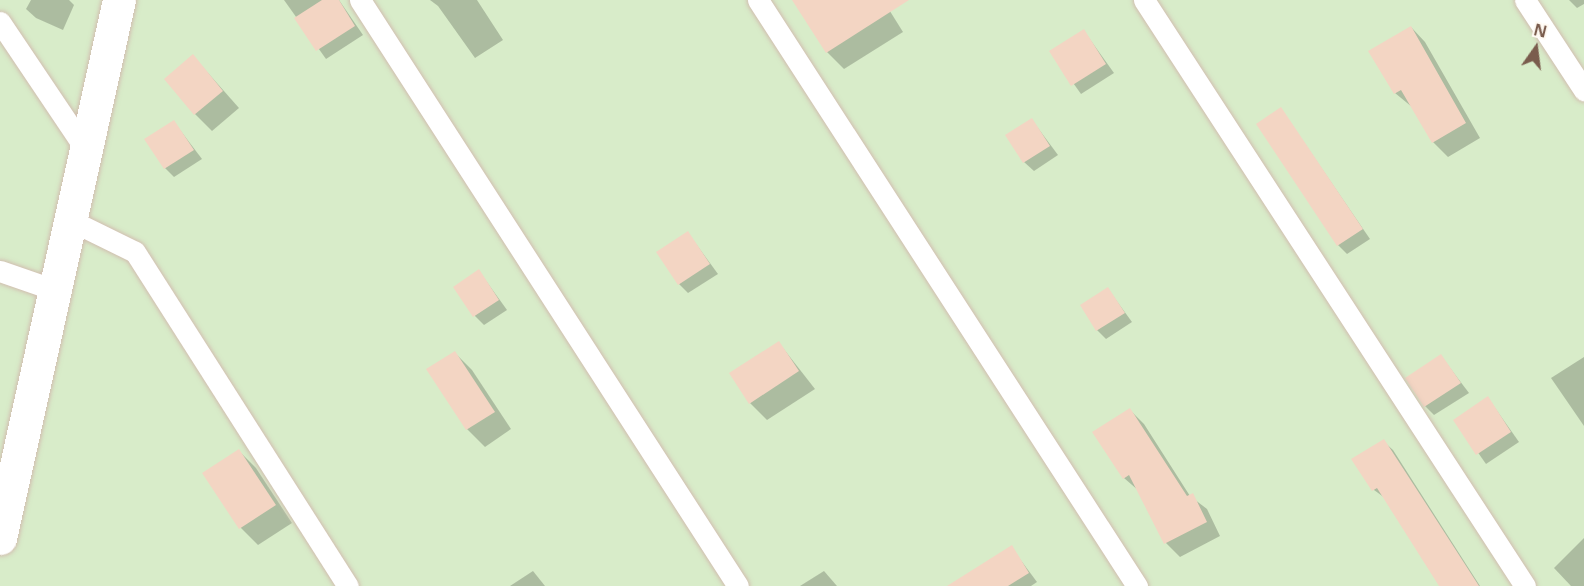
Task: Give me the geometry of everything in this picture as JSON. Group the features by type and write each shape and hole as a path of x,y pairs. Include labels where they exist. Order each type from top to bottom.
{"street":[{"path":"0,538 119,0"}],"lane":[{"path":"360,0 738,586"},
{"path":"758,0 1137,586"},
{"path":"1144,0 1525,586"},
{"path":"1525,0 1584,90"},
{"path":"0,22 86,150"},
{"path":"70,220 135,252 348,586"},
{"path":"0,272 55,290"}],"green space":[{"path":"0,0 1584,0 1584,586 0,586"}],"building":[{"path":"322,0 339,0 355,26 316,51 294,18"},
{"path":"792,0 909,0 826,53"},
{"path":"1411,26 1466,123 1432,143 1401,90 1394,94 1368,51"},
{"path":"1084,29 1106,64 1071,86 1049,51"},
{"path":"193,54 223,91 194,115 164,79"},
{"path":"1281,107 1363,229 1337,246 1256,124"},
{"path":"1032,118 1050,146 1023,163 1005,135"},
{"path":"174,120 194,150 164,169 144,139"},
{"path":"688,231 710,264 678,285 656,252"},
{"path":"479,269 499,300 473,317 453,287"},
{"path":"1108,287 1125,313 1096,331 1080,305"},
{"path":"779,341 799,371 749,404 729,373"},
{"path":"455,351 495,412 466,430 426,369"},
{"path":"1441,354 1461,383 1424,407 1405,378"},
{"path":"1488,396 1511,432 1476,455 1453,420"},
{"path":"1130,408 1187,496 1193,493 1207,522 1164,544 1129,475 1123,479 1092,432"},
{"path":"1384,439 1479,586 1439,586 1377,488 1372,491 1351,459"},
{"path":"239,449 276,505 239,529 202,473"},
{"path":"1012,545 1029,573 1008,586 947,586"}]}
